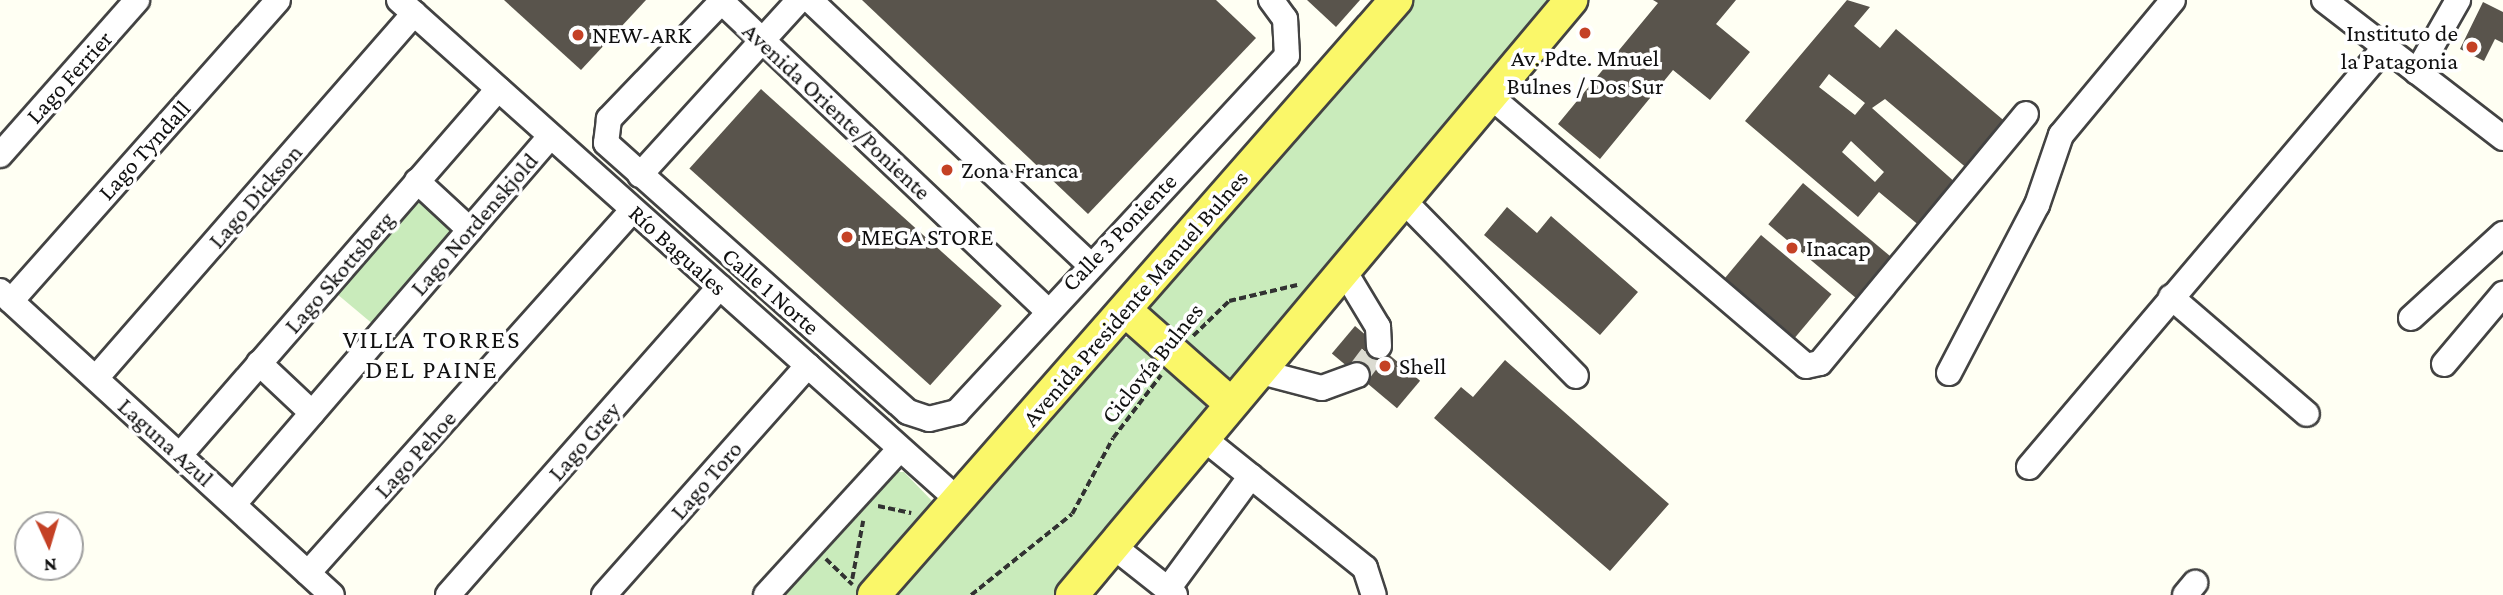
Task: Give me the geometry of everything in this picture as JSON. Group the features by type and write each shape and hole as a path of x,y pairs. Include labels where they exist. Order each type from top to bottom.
{"main road":[{"name":"Avenida Presidente Manuel Bulnes","path":"862,590 957,499 1396,0"},
{"path":"1072,595 1230,403 1571,0"},
{"path":"1125,310 1230,403"}],"street":[{"name":"Lago Ferrier","path":"0,155 137,0"},
{"name":"Lago Tyndall","path":"6,296 278,0"},
{"path":"640,175 799,0"},
{"path":"810,0 1088,264"},
{"name":"Calle 3 Poniente","path":"957,412 1046,309 1287,56 1285,19 1271,0"},
{"path":"1950,373 2037,205 2061,135 2174,0"},
{"path":"2324,0 2503,138"},
{"path":"2417,72 2458,0"},
{"name":"Avenida Oriente/Poniente","path":"722,1 1046,309"},
{"name":"Calle 1 Norte","path":"722,1 603,131 606,143 908,412 929,419 957,412"},
{"name":"Río Baguales","path":"406,7 808,365 897,452 957,499"},
{"name":"Lago Dickson","path":"96,379 406,7"},
{"path":"2029,467 2385,47"},
{"name":"Lago Skottsberg","path":"180,455 498,89"},
{"path":"1489,95 1806,366 1820,363 2026,114"},
{"name":"Lago Nordenskjold","path":"234,504 550,136"},
{"path":"417,181 470,230"},
{"path":"1402,199 1576,376"},
{"name":"Lago Pehoe","path":"308,573 633,209"},
{"path":"2411,318 2503,234"},
{"path":"1343,269 1378,327 1379,346"},
{"name":"Lago Grey","path":"448,595 720,288"},
{"path":"2444,364 2503,294"},
{"name":"Laguna Azul","path":"6,296 332,595"},
{"path":"2171,297 2307,414"},
{"path":"259,363 312,413"},
{"name":"Lago Toro","path":"604,595 808,365"},
{"path":"1257,371 1322,388 1357,375"},
{"path":"1202,437 1365,568 1374,595"},
{"path":"766,595 812,545 859,503 897,452"},
{"path":"1113,545 1171,592 1251,476"}],"path":[{"name":"Ciclovía Bulnes","path":"971,595 1072,514 1113,438 1176,356 1222,304 1304,282"},
{"path":"862,590 859,503 915,513"},
{"path":"812,545 862,590"},
{"path":"849,595 862,590"}],"green space":[{"path":"1411,0 1565,0 1238,382 1227,383 1155,328 1145,306"},
{"path":"414,198 453,231 374,325 335,292"},
{"path":"1117,338 1133,338 1209,410 1058,595 891,595"},
{"path":"886,472 904,472 937,506 863,595 780,595"}],"building":[{"name":"NEW-ARK","path":"504,0 646,0 581,70"},
{"path":"862,0 1216,0 1256,38 1088,214"},
{"path":"1307,0 1360,0 1336,27"},
{"path":"1653,0 1736,0 1716,24 1750,52 1710,100 1673,70 1600,159 1558,124 1658,3"},
{"path":"1847,0 1870,7 1854,26 1880,48 1896,29 2008,124 1969,170 1885,99 1872,108 1957,184 1921,227 1879,192 1858,217 1745,121","holes":["1829,74 1865,103 1855,115 1819,87","1851,141 1884,172 1875,182 1842,152"]},
{"path":"2483,2 2503,12 2503,43 2495,39 2484,61 2460,49"},
{"name":"MEGA STORE","path":"761,89 1002,306 930,385 689,169"},
{"path":"1803,183 1890,256 1856,298 1768,224"},
{"path":"1507,207 1537,233 1551,216 1638,292 1600,335 1484,235"},
{"path":"1761,235 1831,294 1794,339 1724,279"},
{"path":"1355,326 1420,381 1397,408 1332,354"},
{"path":"1505,360 1669,504 1610,571 1434,418 1461,387 1473,397"}],"tunnel":[{"path":"1357,375 1379,346"}],"place":[{"name":"Av. Pdte. Mnuel Bulnes / Dos Sur","path":"1585,33"},
{"name":"NEW-ARK","path":"578,35"},
{"name":"Instituto de la Patagonia","path":"2472,47"},
{"name":"Zona Franca","path":"947,170"},
{"name":"MEGA STORE","path":"847,237"},
{"name":"Inacap","path":"1792,248"},
{"name":"Shell","path":"1385,366"}],"district":[{"name":"VILLA TORRES DEL PAINE","path":"432,355"}]}
